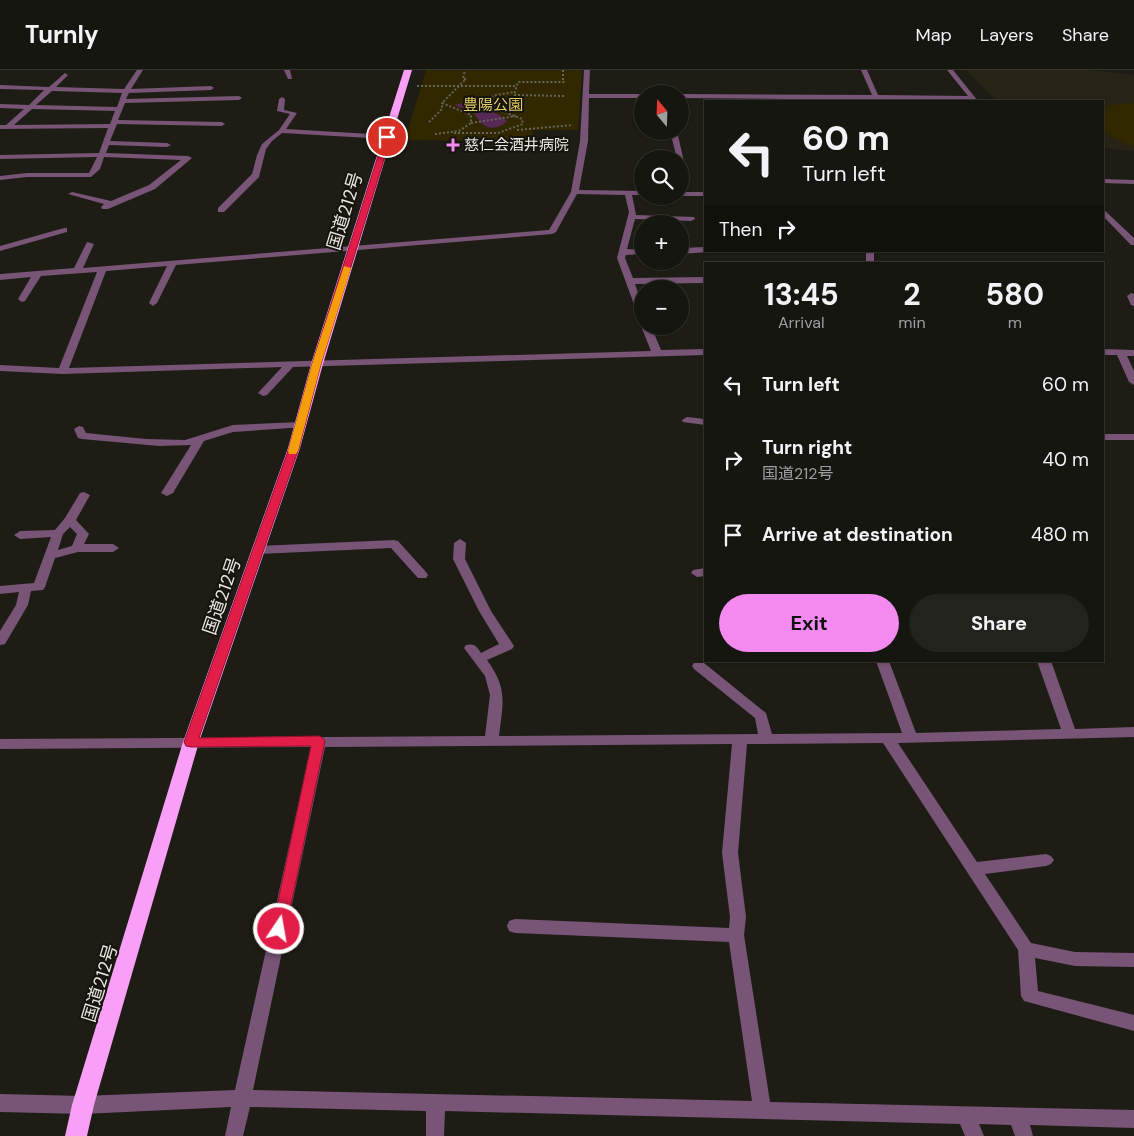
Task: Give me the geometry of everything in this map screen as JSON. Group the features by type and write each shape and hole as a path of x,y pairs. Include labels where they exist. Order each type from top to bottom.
{"highway":[{"name":"国道212号","path":"76,1136 83,1105 191,742 294,448 317,364 408,70"}],"street":[{"path":"0,187 4,178 28,175 91,175 96,169 100,155 115,124 126,91 140,70"},
{"path":"287,70 290,78"},
{"path":"0,277 172,265 552,232 575,192 585,125 587,70"},
{"path":"864,70 874,99"},
{"path":"950,70 974,100"},
{"path":"8,127 65,75"},
{"path":"10,87 22,78"},
{"path":"0,87 126,91 211,88"},
{"path":"586,96 634,96"},
{"path":"689,96 759,99 974,100"},
{"path":"123,101 239,98"},
{"path":"221,210 256,175 259,155 270,138 281,131 294,113 280,111 282,99"},
{"path":"0,106 120,109"},
{"path":"0,127 222,124"},
{"path":"281,131 387,137"},
{"path":"106,143 167,144"},
{"path":"0,157 100,155 188,158 152,187 109,206 72,194"},
{"path":"1104,181 1134,182"},
{"path":"575,192 634,193"},
{"path":"689,194 704,194"},
{"path":"634,202 621,258 634,293"},
{"path":"1104,212 1134,243"},
{"path":"632,217 691,218"},
{"path":"0,248 64,230"},
{"path":"77,272 90,244"},
{"path":"689,251 704,250"},
{"path":"623,252 634,252"},
{"path":"153,303 172,265"},
{"path":"63,371 102,270"},
{"path":"22,299 36,275"},
{"path":"630,281 704,280"},
{"path":"649,335 656,353"},
{"path":"0,368 63,371 704,352"},
{"path":"1104,352 1134,353"},
{"path":"1121,353 1134,382"},
{"path":"263,393 290,365"},
{"path":"687,420 704,422"},
{"path":"167,493 199,441 209,434 225,430 300,425"},
{"path":"79,429 82,436 144,442 186,443 199,441"},
{"path":"1104,437 1134,437"},
{"path":"0,590 39,587 58,533 70,520 84,495"},
{"path":"70,520 83,534 77,548"},
{"path":"20,535 58,533"},
{"path":"460,543 459,559 485,611 507,646 479,659"},
{"path":"258,550 394,544 422,574"},
{"path":"50,556 77,548 113,548"},
{"path":"0,641 22,605 26,588"},
{"path":"470,648 491,675 497,695 491,740"},
{"path":"882,662 911,738"},
{"path":"1044,662 1070,734"},
{"path":"699,666 761,716 766,738"},
{"path":"0,744 911,738 1134,732"},
{"path":"886,737 1026,950 1030,996 1134,1024"},
{"path":"740,738 730,853 738,917 736,934 762,1110"},
{"path":"234,1136 319,741"},
{"path":"973,869 1046,860"},
{"path":"515,926 736,934"},
{"path":"1026,950 1075,959 1134,960"},
{"path":"0,1103 83,1105 243,1098 1134,1119"},
{"path":"435,1136 436,1102"},
{"path":"965,1115 975,1136"},
{"path":"1018,1116 1024,1136"}],"path":[{"path":"428,122 442,109 442,103 450,93 466,79 463,79 466,70"},
{"path":"514,92 518,82 528,80 564,82 563,70"},
{"path":"412,86 516,86"},
{"path":"514,92 514,95 564,96"},
{"path":"514,92 496,95 483,101 488,106 522,119 522,124 514,131"},
{"path":"435,134 466,129 471,123 471,115 442,103"},
{"path":"471,123 516,116"},
{"path":"454,132 495,134 532,127 585,125"}],"shaded area":[{"path":"966,70 1089,70 1134,75 1134,151 1104,148 1104,100 996,100"},
{"path":"462,103 498,114 507,121 501,126 493,128 485,126 472,112 455,105"}],"green space":[{"name":"豊陽公園","path":"426,70 582,70 578,130 533,130 531,139 522,141 405,140"},
{"path":"1134,103 1134,146 1130,146 1104,133 1104,106"}],"slow traffic":[{"path":"293,451 317,364 347,268"}],"place":[{"name":"慈仁会酒井病院","path":"453,145"}],"route":[{"path":"279,929 319,741 191,742 294,448 317,364 387,137"}]}
